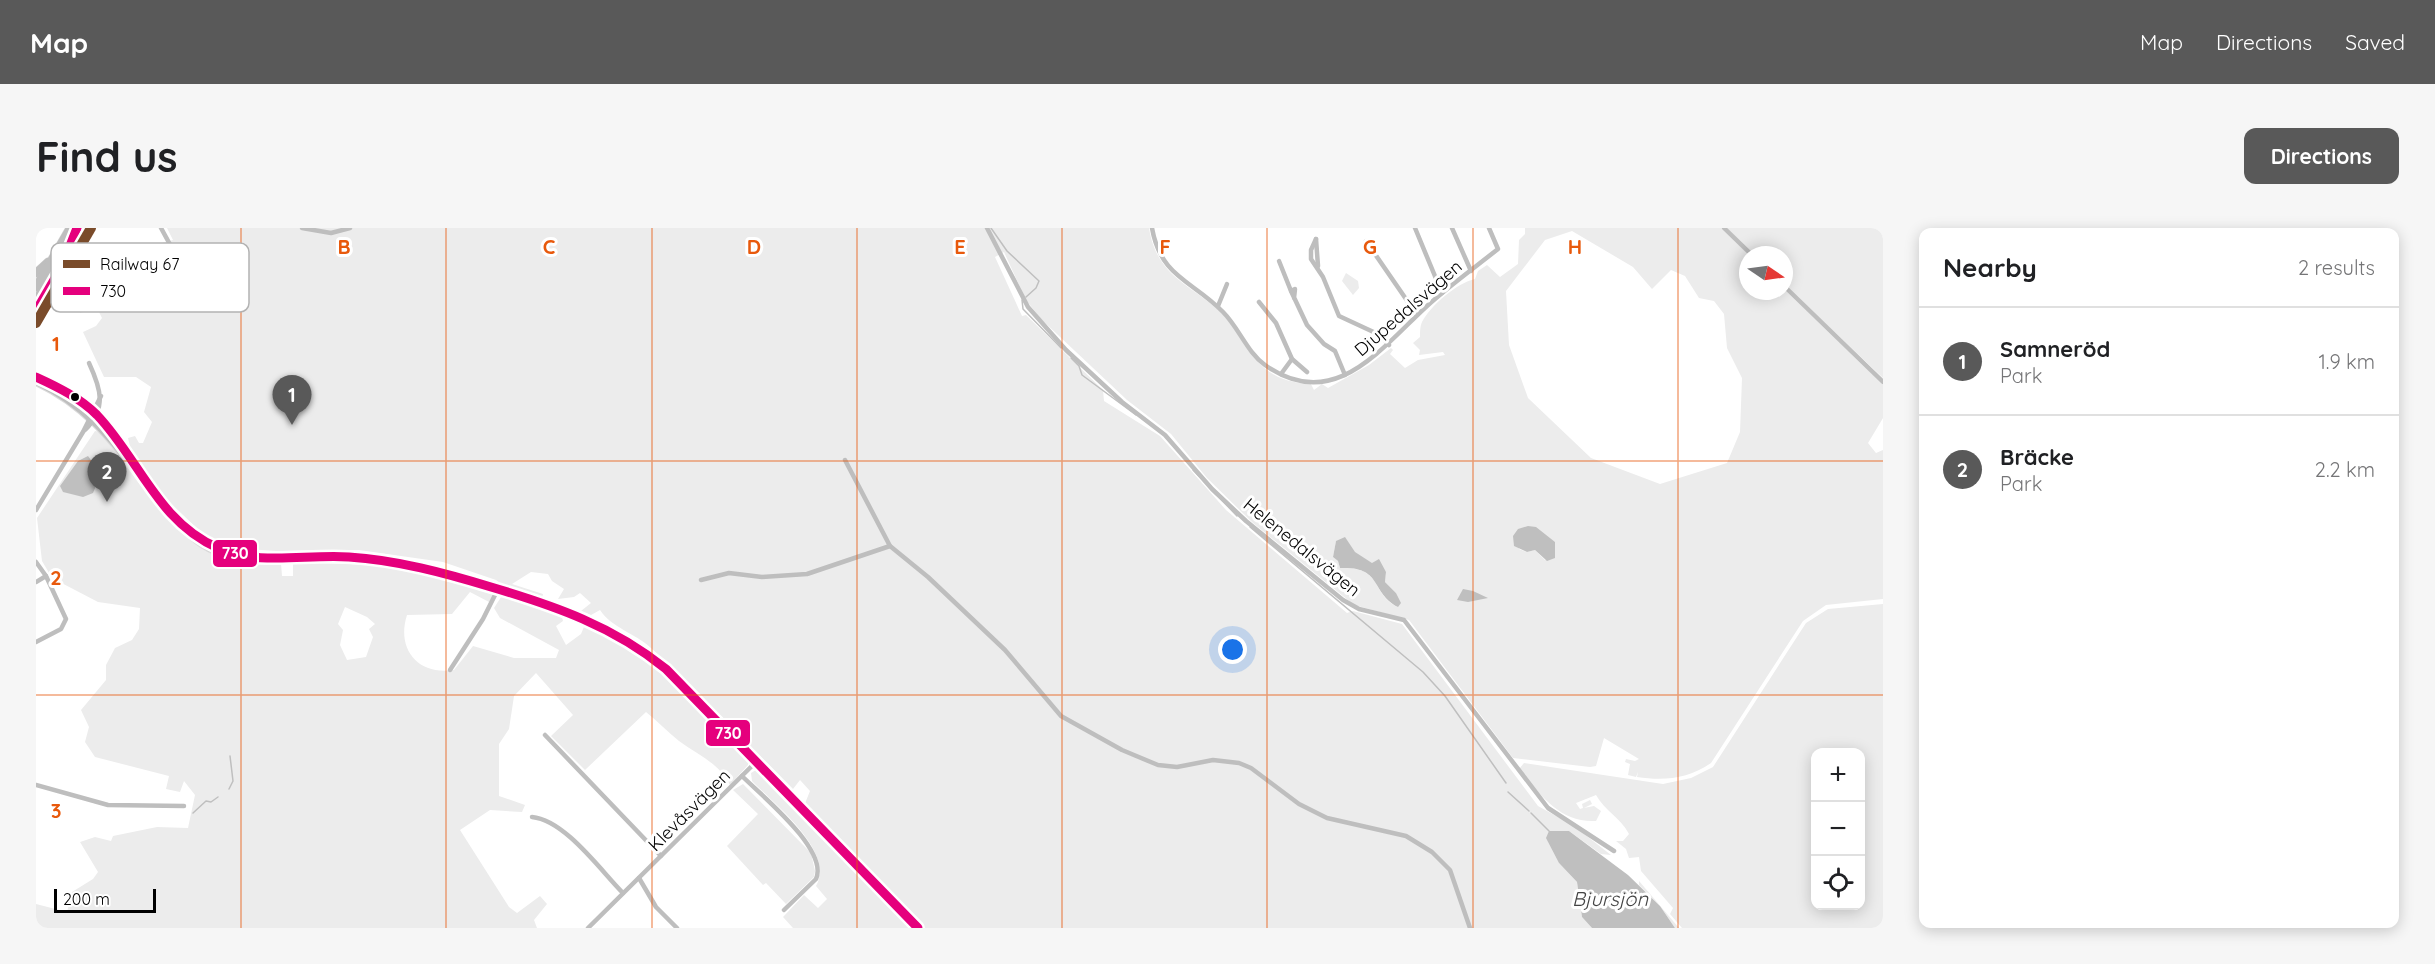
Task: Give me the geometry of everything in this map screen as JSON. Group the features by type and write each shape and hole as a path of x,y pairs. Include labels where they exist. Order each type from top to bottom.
{"highway":[{"path":"64,243 74,229"},
{"path":"67,243 74,229"},
{"path":"36,273 51,258"},
{"path":"36,287 51,262"},
{"path":"36,311 51,276"}],"main road":[{"path":"36,377 65,390 93,415 171,513 201,539 221,549 244,555 282,559 346,557 408,564 581,615 635,644 666,669 918,928"},
{"path":"36,382 93,415"}],"street":[{"path":"161,228 169,243"},
{"path":"302,228 331,233 350,228"},
{"name":"Helenedalsvägen","path":"987,228 1024,299 1065,350 1122,402 1165,435 1212,489 1267,540 1349,605 1404,620 1548,808 1614,851"},
{"name":"Djupedalsvägen","path":"1152,228 1159,254 1169,269 1218,306 1234,324 1259,360 1281,374 1314,382 1345,375 1369,362 1389,345 1417,315 1498,249 1489,228"},
{"path":"1415,228 1443,293"},
{"path":"1452,228 1471,271"},
{"path":"1724,228 1743,246"},
{"path":"1366,242 1417,315"},
{"path":"1313,256 1342,319 1374,333 1389,345"},
{"path":"1279,261 1291,291 1296,290 1294,298 1301,315 1311,330 1329,348 1340,363 1345,375"},
{"path":"1218,306 1227,284"},
{"path":"1793,295 1883,382"},
{"path":"1259,302 1281,333 1292,359 1307,372"},
{"path":"1281,374 1292,359"},
{"path":"36,510 93,415 101,396 89,363"},
{"path":"845,460 890,546 928,577 1005,650 1061,716 1122,750 1158,765 1177,767 1213,760 1239,763 1251,768 1299,804 1318,814 1406,836 1432,852 1450,870 1470,928"},
{"path":"701,580 729,573 762,577 807,574 890,546"},
{"path":"36,562 46,576 66,619 61,629 36,642"},
{"path":"36,582 46,576"},
{"path":"450,670 482,621 498,589"},
{"path":"545,735 662,856"},
{"name":"Klevåsvägen","path":"588,928 757,761"},
{"path":"742,776 800,834 817,858 819,873 816,879 784,910"},
{"path":"36,785 108,805 184,806"},
{"path":"532,817 552,824 566,834 623,893"},
{"path":"639,878 656,907 677,928"}],"shaded area":[{"path":"167,228 1149,228 1153,244 1166,268 1218,310 1265,368 1276,376 1311,384 1314,390 1322,384 1328,388 1369,365 1391,348 1393,350 1390,354 1405,368 1418,360 1445,355 1443,352 1419,355 1420,350 1413,343 1420,337 1421,324 1426,315 1445,296 1460,285 1475,279 1478,271 1487,265 1500,277 1518,264 1519,240 1525,234 1525,228 1721,228 1740,246 1739,300 1793,300 1793,298 1883,385 1883,418 1868,443 1876,453 1883,450 1883,599 1826,605 1803,621 1711,763 1685,776 1657,779 1637,777 1638,772 1636,777 1628,775 1630,764 1625,762 1626,759 1635,761 1639,759 1604,738 1596,766 1513,758 1409,620 1354,605 1253,523 1207,478 1171,434 1127,400 1041,319 1026,300 1004,252 995,257 1022,316 1026,315 1103,390 1104,401 1160,436 1226,510 1347,613 1353,611 1402,624 1538,806 1574,826 1611,855 1601,854 1569,831 1559,863 1577,882 1582,917 1592,928 925,928 804,806 810,791 800,780 793,789 645,643 611,621 600,610 591,615 581,611 591,603 580,593 574,597 558,599 564,589 552,581 548,574 531,572 512,584 543,594 542,598 508,589 496,580 443,562 359,550 276,551 233,548 206,537 159,492 132,455 128,438 135,436 139,443 143,443 152,422 144,412 151,387 136,377 104,377 83,332 96,326 102,318 99,312 249,312 249,243 162,243 173,240","holes":["1572,231 1633,267 1652,289 1671,270 1685,276 1699,298 1714,301 1724,314 1727,348 1742,378 1740,432 1727,463 1660,484 1591,458 1528,398 1509,345 1506,291 1545,240","1525,528 1554,547 1555,553 1545,560 1535,550 1527,552 1519,549 1518,530","1336,541 1386,572 1385,582 1396,593 1398,607 1389,602 1364,571 1340,568 1338,561 1333,557"]},
{"path":"1727,228 1883,228 1883,378 1793,293 1793,246 1746,246"},
{"path":"1346,273 1358,281 1359,288 1353,295 1342,281"},
{"path":"95,431 101,432 159,508 193,541 213,552 241,561 281,563 282,576 293,576 293,562 396,566 442,575 490,591 493,595 489,602 470,592 452,614 407,615 404,627 405,639 413,658 420,664 441,671 454,670 473,646 514,658 556,658 559,650 500,618 494,608 503,594 561,613 563,621 556,626 566,645 581,634 586,622 633,649 693,701 749,759 748,765 730,785 714,765 679,741 646,712 585,770 551,736 573,715 536,673 514,696 509,729 499,744 499,796 525,805 522,812 490,810 460,830 509,907 517,913 540,896 547,904 534,920 537,928 36,928 36,904 67,912 72,892 93,879 98,872 80,842 95,837 111,841 113,836 157,827 188,828 195,795 184,781 180,792 166,789 169,776 95,757 85,742 89,727 81,710 106,680 106,665 115,648 132,640 139,629 140,608 98,602 52,578 42,561 37,518","holes":["345,607 367,617 375,624 369,629 373,637 366,657 347,660 340,645 343,630 338,624"]},
{"path":"1883,604 1883,928 1682,928 1670,914 1673,908 1641,871 1639,857 1629,858 1626,849 1616,841 1623,841 1629,834 1596,795 1576,803 1580,809 1583,808 1582,804 1590,800 1592,804 1584,808 1594,806 1601,811 1596,821 1571,817 1543,797 1519,769 1524,763 1663,784 1691,778 1713,767 1806,623 1828,609"},
{"path":"756,770 784,794 914,928 793,928 783,917 804,895 818,908 827,899 816,886 820,873 818,858 800,829 752,781 751,773"},
{"path":"743,784 811,853 814,877 786,904 766,883 763,885 727,846 758,814 733,790"},
{"path":"1639,881 1679,928 1675,928 1660,906 1639,885"}],"water":[{"path":"88,456 96,474 93,493 83,497 63,492 60,486 78,461"},
{"path":"1528,526 1536,527 1555,542 1555,558 1547,561 1535,550 1527,552 1514,546 1513,536 1518,529"},
{"path":"1345,537 1355,552 1372,563 1379,559 1386,572 1385,582 1396,593 1401,603 1398,607 1389,601 1375,581 1363,571 1354,568 1340,568 1338,561 1333,557 1336,541"},
{"path":"1463,589 1488,598 1468,602 1457,600"},
{"name":"Bjursjön","path":"1549,831 1569,831 1628,875 1660,906 1675,928 1592,928 1582,917 1577,882 1559,863 1546,838"}],"waterway":[{"path":"991,228 1007,251 1039,281 1036,288 1026,297"},
{"path":"1022,300 1023,309 1061,348"},
{"path":"1071,358 1079,366 1082,375 1136,415"},
{"path":"1193,470 1237,516"},
{"path":"1250,527 1423,672 1445,696 1506,783"},
{"path":"229,789 233,781 230,756"},
{"path":"1508,792 1529,811"},
{"path":"193,813 206,801 211,802 218,797"},
{"path":"1531,813 1549,831"}],"rail line":[{"name":"67","path":"82,243 91,228"},
{"name":"67","path":"36,323 51,297"}],"transit line":[{"name":"730","path":"71,243 77,228"},
{"name":"730","path":"36,311 51,285"},
{"name":"730","path":"36,377 76,398 97,415 112,432 164,506 197,537 218,548 250,557 349,557 421,568 474,582 561,610 604,629 646,654 666,669 918,928"}],"place":[{"name":"Samneröd","path":"292,425"},
{"name":"Bräcke","path":"107,502"}]}
